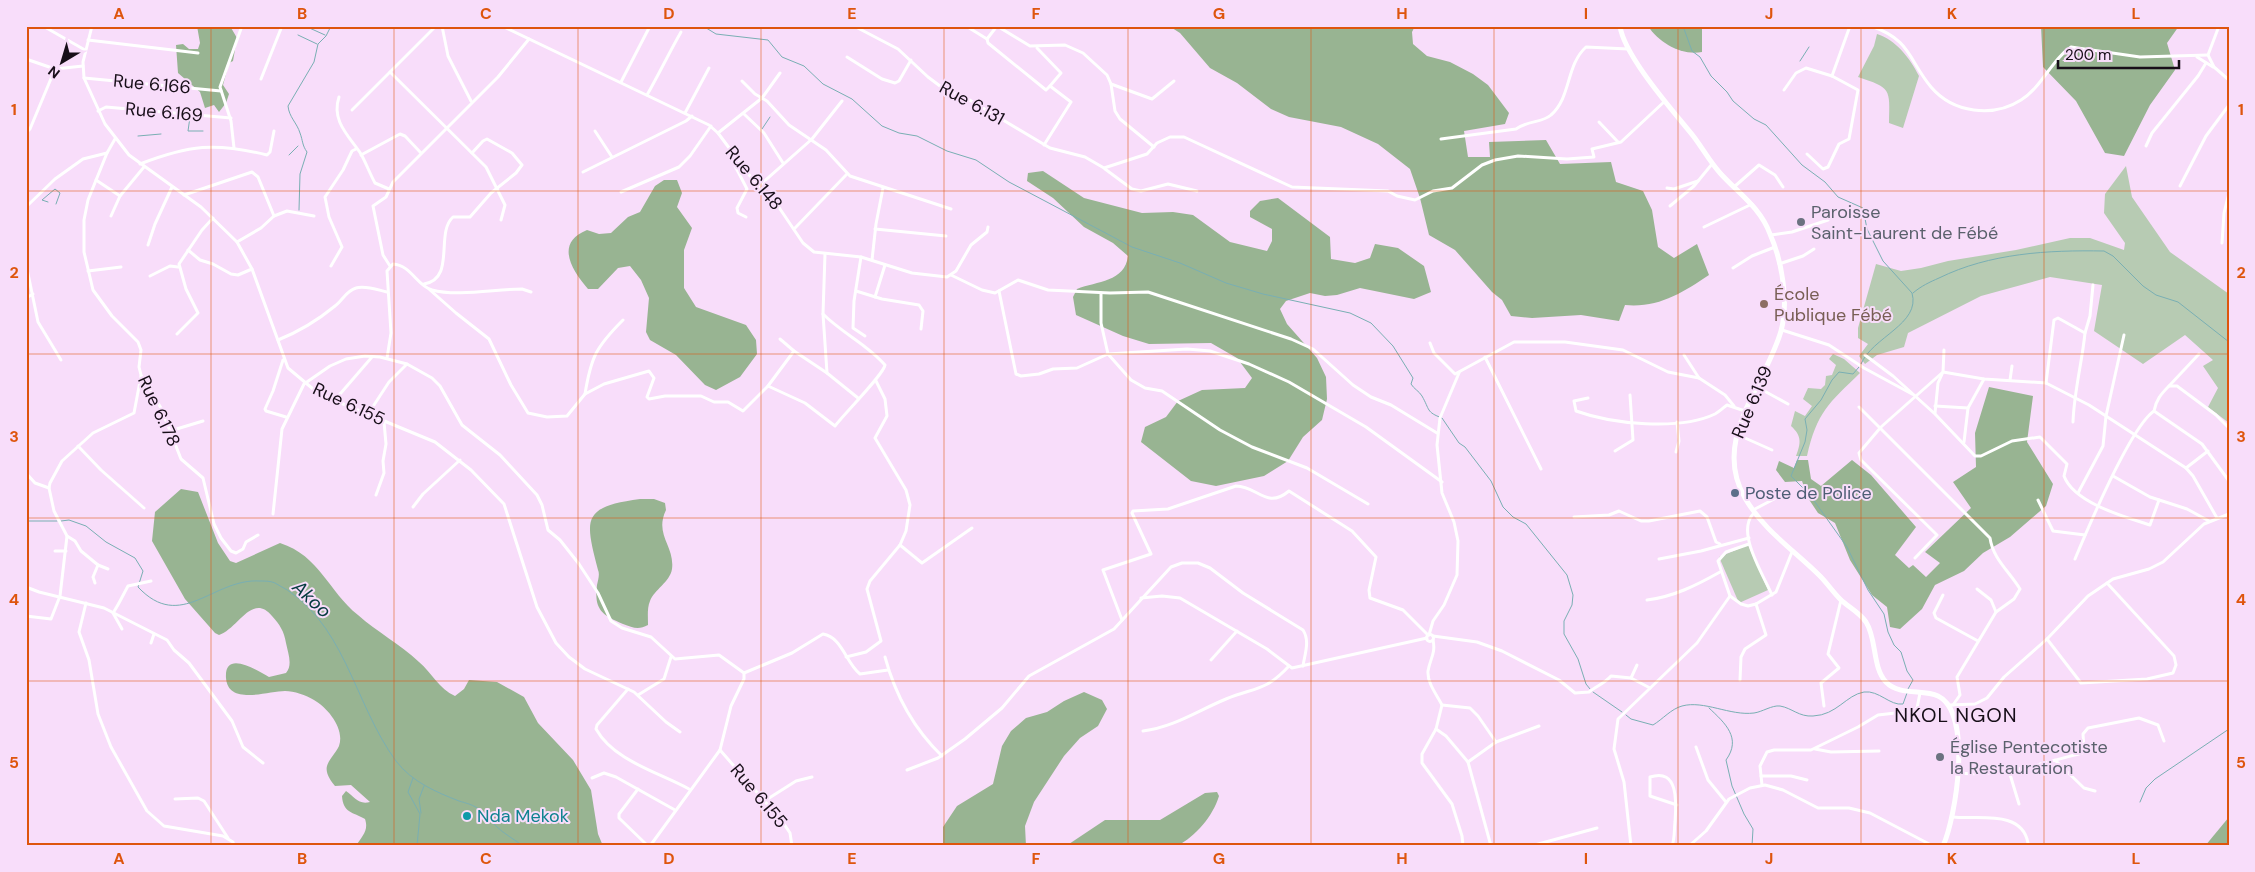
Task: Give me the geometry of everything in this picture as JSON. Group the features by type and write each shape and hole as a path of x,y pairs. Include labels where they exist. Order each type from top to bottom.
{"street":[{"path":"43,26 62,39 84,50"},
{"name":"Rue 6.155","path":"92,26 84,50 82,66 84,78 98,111 115,139 140,164 213,218 237,242 252,269 288,368 304,384 334,401 435,442 460,460 504,504 512,522 533,597 552,636 577,663 638,695 666,722 680,732"},
{"path":"234,148 231,118 221,91 221,83 242,26"},
{"path":"261,79 282,26"},
{"path":"352,110 436,26"},
{"path":"442,26 448,56 471,101"},
{"name":"Rue 6.148","path":"502,26 711,126 758,186 778,206 795,228 801,240 810,249 825,254 861,256 921,275 947,277 951,275"},
{"path":"621,82 650,26"},
{"name":"Rue 6.131","path":"854,26 888,42 944,89 968,99 1057,152 1085,157 1104,168 1132,189 1141,191 1168,184 1198,191"},
{"path":"966,26 987,39 988,43 1046,90 1061,73 1037,48"},
{"path":"987,39 997,26 1030,46 1037,48 1053,44 1074,48 1084,53 1107,75 1111,84 1115,111 1120,119 1154,147"},
{"name":"Rue 6.139","path":"1620,26 1628,49 1712,164 1752,204 1764,220 1775,247 1783,293 1781,330 1736,434 1734,451 1736,478 1753,512 1766,528 1820,576 1841,600 1866,622 1885,681 1893,688 1939,696 1951,705"},
{"path":"1832,76 1850,26"},
{"path":"1871,26 1890,35 1907,49 1936,91 1955,104 1974,111 1998,109 2020,101 2038,86 2071,47 2108,51 2131,56 2196,57 2208,55"},
{"path":"2214,67 2208,55 2219,26"},
{"path":"647,95 658,78 661,66 682,32"},
{"path":"390,266 383,255 372,210 376,203 386,197 389,189 421,153 503,71 529,39"},
{"path":"88,40 198,53"},
{"path":"1441,139 1516,129 1525,123 1544,120 1560,106 1568,79 1586,47 1628,49"},
{"path":"847,57 882,79 895,83 900,81 911,60"},
{"path":"2196,57 2214,67 2229,80"},
{"path":"26,59 55,69 82,66"},
{"path":"2146,146 2152,133 2198,76 2206,63"},
{"path":"685,113 709,68"},
{"path":"1784,90 1796,73 1803,68 1832,76 1856,88 1859,92 1849,139 1841,142 1826,169 1807,154"},
{"path":"26,133 30,129 55,69"},
{"path":"390,72 486,167 498,187 506,209 501,220"},
{"path":"718,133 762,98 780,72"},
{"name":"Rue 6.166","path":"84,78 221,91"},
{"path":"742,81 789,125 812,139 856,180 951,209"},
{"path":"1111,84 1152,99 1174,81"},
{"path":"1044,145 1071,102 1050,86"},
{"path":"339,97 337,120 361,155 375,183 389,189"},
{"path":"758,186 812,139 842,101"},
{"path":"1104,168 1134,160 1170,137 1184,137 1292,186 1388,191 1397,196 1415,200 1433,191 1452,188 1482,165 1495,160 1518,156 1567,159 1594,157 1592,149 1618,143 1650,117 1666,101"},
{"path":"2180,186 2206,136 2229,105"},
{"name":"Rue 6.169","path":"98,111 106,107 231,118"},
{"path":"744,114 764,133 783,163"},
{"path":"582,172 686,121 692,116"},
{"path":"1599,122 1618,143"},
{"path":"621,192 678,167 690,156 711,126"},
{"path":"140,164 194,147 234,148 267,155 270,152 274,131"},
{"path":"595,131 612,157"},
{"path":"361,155 400,134 405,136 421,153"},
{"name":"Rue 6.178","path":"115,139 96,180 84,220 83,239 88,271 96,297 140,347 139,367 141,375 155,396 181,459 203,478 214,524 231,551 236,553 243,549 246,542 258,535"},
{"path":"424,284 432,282 443,265 444,242 449,221 453,216 470,217 498,187 520,169 520,160 500,145 487,139 483,140 472,153"},
{"path":"331,266 342,247 329,217 326,197 343,170 352,151 356,148"},
{"path":"26,207 55,179 83,159 107,153"},
{"path":"731,153 733,162 747,189 737,208 738,213 746,217"},
{"path":"1670,206 1699,181 1712,164"},
{"path":"1734,187 1759,164 1775,175 1783,187"},
{"path":"111,216 120,196 144,167"},
{"path":"184,195 252,172 258,177 274,216"},
{"path":"795,228 848,174"},
{"path":"96,180 120,196"},
{"path":"1667,188 1674,189 1699,181"},
{"path":"148,245 155,224 172,187"},
{"path":"872,260 875,229 883,188"},
{"path":"2222,243 2224,213 2229,193"},
{"path":"1704,227 1752,204"},
{"path":"237,242 261,228 274,216 287,211 314,216"},
{"path":"178,267 188,250 213,218"},
{"path":"1771,235 1792,232 1828,220"},
{"path":"988,227 987,232 971,244 956,271 951,275 982,290 995,293 1018,280 1048,290 1101,293 1148,292 1313,348 1353,385 1437,433"},
{"path":"875,229 946,236"},
{"path":"1733,268 1752,256 1775,247"},
{"path":"1778,264 1803,256 1814,249"},
{"path":"188,250 200,260 214,264 234,276 252,269"},
{"path":"825,254 823,314 827,373"},
{"path":"861,256 853,328 865,336"},
{"path":"387,358 391,334 387,271 390,266 396,264 406,268 456,314 489,339 511,385 528,413 547,417 567,416 585,394 604,384 649,371 654,378 648,399 702,396 714,402 728,402 742,411 768,386 794,351"},
{"path":"875,297 885,264"},
{"path":"26,266 38,322 61,360"},
{"path":"150,276 170,266 178,267"},
{"path":"88,271 121,267"},
{"path":"178,267 198,313 178,334"},
{"path":"2073,422 2074,396 2081,366 2085,333 2090,316 2093,285"},
{"path":"278,340 337,305 346,293 356,288 363,287 387,292"},
{"path":"430,290 522,289 531,292"},
{"path":"856,291 875,297 921,306 923,311 921,329"},
{"path":"999,291 1016,374 1021,376 1039,374 1053,369 1078,368 1108,354 1210,351 1250,364 1289,382 1366,427 1442,482"},
{"path":"1101,293 1101,323 1108,354 1131,380 1140,386 1162,390 1220,430 1252,447 1307,468 1368,504"},
{"path":"26,298 33,294"},
{"path":"768,386 805,403 835,426 885,370 885,365 867,347 839,330 823,314"},
{"path":"2046,383 2054,320 2058,318 2085,333"},
{"path":"585,394 587,374 593,357 607,336 623,320"},
{"path":"1781,330 1829,345 1872,373 1915,395"},
{"path":"2078,493 2103,446 2106,416 2124,335"},
{"path":"780,339 858,398"},
{"path":"1463,846 1462,836 1452,804 1422,763 1422,754 1436,729 1442,705 1428,673 1434,655 1430,637 1432,621 1444,605 1456,574 1458,541 1454,522 1442,493 1437,433 1440,418 1459,374 1485,357 1514,342 1565,342 1623,350 1668,372 1699,378 1725,395 1734,406"},
{"path":"1430,343 1434,353 1452,372 1459,374"},
{"path":"1935,414 1938,383 1943,372 1944,350"},
{"path":"2075,559 2113,476 2148,415 2154,411 2156,402 2169,386 2199,354"},
{"path":"1684,355 1699,378"},
{"path":"1864,355 1915,395 1978,456 2006,443 2040,437 2067,464 2064,476 2066,480 2078,493 2099,506 2150,525 2159,500"},
{"path":"273,514 282,429 286,417 304,384 338,362 358,357 387,358 407,364 432,378 440,386 462,425 500,455 537,495 542,505 548,530 560,540 579,564 598,593 610,620 622,628 651,637 671,657 683,660 719,655 744,673"},
{"path":"334,401 372,357"},
{"path":"1485,357 1541,469"},
{"path":"284,359 275,388 265,409 266,411 286,417"},
{"path":"365,414 372,408 389,382 407,364"},
{"path":"2010,380 2012,366"},
{"path":"1915,558 1937,535 1861,460 1859,453 1881,427 1943,372 1984,378 2046,383 2074,396 2186,468 2193,476 2217,518"},
{"path":"108,569 81,551 75,541 67,536 54,511 49,488 58,468 78,446 98,430 134,413 141,375"},
{"path":"1964,443 1968,408 1984,378"},
{"path":"846,657 866,652 881,641 867,589 870,581 900,545 906,531 910,505 906,490 875,438 887,416 885,399 876,380"},
{"path":"2169,386 2177,386 2216,415 2229,428"},
{"path":"1757,387 1788,404"},
{"path":"1615,451 1634,440 1630,395"},
{"path":"1588,398 1574,401 1576,411 1608,420 1657,424 1714,414 1727,405 1745,411"},
{"path":"1935,406 1968,408"},
{"path":"1859,407 1990,538 1991,548 1999,562 2011,574 2020,588 2014,599 1996,612 1978,641 1957,677 1960,695 1951,705"},
{"path":"2154,411 2198,441 2208,451 2229,481"},
{"path":"170,432 202,421"},
{"path":"376,495 384,473 382,461 386,444 384,422"},
{"path":"1676,452 1678,441 1677,422"},
{"path":"1736,434 1772,450"},
{"path":"78,446 101,470 144,508"},
{"path":"2186,468 2208,451"},
{"path":"414,507 424,494 460,460"},
{"path":"26,473 35,483 49,488"},
{"path":"2113,476 2142,494 2187,509 2210,521"},
{"path":"1122,620 1103,570 1151,554 1132,513 1133,511 1168,509 1236,486 1242,486 1271,499 1278,500 1289,491 1352,531 1376,557 1369,590 1370,598 1403,610 1430,637"},
{"path":"1772,595 1749,544 1747,523 1753,512 1776,498"},
{"path":"2038,500 2053,531 2085,535"},
{"path":"1574,517 1609,515 1619,511 1642,521 1649,521 1700,511 1705,514 1716,542 1720,544"},
{"path":"1951,705 1975,704 1987,698 2004,677 2047,639 2082,602 2107,583 2163,562 2210,521 2229,514"},
{"path":"900,545 922,563 972,528"},
{"path":"26,616 51,618 60,596 67,536"},
{"path":"1659,559 1701,551 1720,544 1749,538"},
{"path":"1749,544 1721,555 1718,561 1720,572 1730,596 1744,605 1756,604 1777,590 1792,552"},
{"path":"55,551 66,551"},
{"path":"907,770 942,756 1002,708 1029,676 1106,634 1122,620 1171,567 1182,563 1198,563 1210,568 1243,593 1303,630 1307,636 1307,648 1303,666"},
{"path":"94,583 98,564"},
{"path":"1647,600 1664,598 1690,588 1720,572"},
{"path":"113,613 128,586 151,581"},
{"path":"2047,639 2081,683 2147,679 2173,673 2176,665 2174,656 2107,583"},
{"path":"26,587 86,603 113,613 167,640 174,650 189,662 232,721 243,747 262,763"},
{"path":"1977,589 1991,600 1996,612"},
{"path":"1943,595 1934,614 1936,618 1978,641"},
{"path":"1140,599 1162,596 1180,598 1237,631 1289,666 1296,668 1430,637 1477,642 1502,651 1559,680 1575,693 1588,692 1595,686 1604,684 1611,676 1631,678 1650,688"},
{"path":"1631,846 1624,782 1614,749 1617,722 1621,714 1697,642 1730,596"},
{"path":"1824,706 1822,683 1839,668 1828,654 1841,600"},
{"path":"86,603 79,632 89,660 98,714 111,747 147,811 164,826 229,838"},
{"path":"1740,680 1742,657 1745,649 1766,635 1756,604"},
{"path":"113,613 122,628"},
{"path":"1211,660 1237,631"},
{"path":"151,643 154,634"},
{"path":"744,673 792,653 823,634 833,638 852,668 860,674 888,670"},
{"path":"638,695 664,679 671,657"},
{"path":"885,657 888,670 912,722 942,756"},
{"path":"1631,678 1637,665"},
{"path":"1143,731 1177,723 1227,699 1253,692 1276,680 1289,666"},
{"path":"638,789 619,814 620,818 649,846 689,789 720,750 730,706 744,679 744,673"},
{"path":"628,690 597,725 596,729 599,734 614,750 689,789"},
{"path":"1815,748 1878,715 1913,711 1917,708 1920,692"},
{"path":"1442,705 1470,708 1496,742"},
{"path":"1943,846 1953,817 1957,773 1957,730 1956,719 1951,705"},
{"path":"1957,773 1987,774 2055,760 2084,751 2083,734 2088,728 2120,724 2139,718 2158,725 2164,741"},
{"path":"1468,762 1496,742 1539,726"},
{"path":"1436,729 1446,736 1468,762 1491,846"},
{"path":"1696,747 1708,780 1726,802"},
{"path":"1762,785 1760,766 1767,752 1815,748 1831,752 1879,751"},
{"name":"Rue 6.155","path":"720,750 766,800 790,833 792,846"},
{"path":"2055,760 2084,788 2095,791"},
{"path":"2009,771 2019,804"},
{"path":"592,778 604,774 616,777 675,810"},
{"path":"1672,846 1677,805 1676,793 1670,782 1660,776 1650,777 1650,796 1677,805"},
{"path":"1761,776 1791,776 1807,780"},
{"path":"766,800 796,781 812,777"},
{"path":"1688,846 1706,831 1726,802 1740,792 1762,785 1783,790 1818,808 1849,808 1870,813 1933,846"},
{"path":"175,799 198,798 204,801 234,846"},
{"path":"1953,817 2006,819 2024,833 2028,843"},
{"path":"1531,846 1597,828"}],"green space":[{"path":"197,26 230,26 237,38 233,61 229,63 223,85 229,94 226,103 219,112 214,105 205,108 200,92 178,73 176,45 183,44 189,49 198,49 200,43"},
{"path":"1169,26 1415,26 1412,32 1413,44 1427,56 1450,62 1473,74 1488,85 1509,113 1505,124 1464,131 1468,157 1490,157 1489,142 1546,140 1560,164 1611,162 1616,182 1643,191 1652,210 1658,247 1674,258 1697,244 1709,275 1680,293 1659,302 1625,305 1619,321 1581,315 1532,318 1511,316 1502,300 1492,292 1455,250 1429,235 1420,198 1410,169 1378,144 1341,127 1289,117 1271,109 1237,83 1210,68 1180,33"},
{"path":"1648,26 1702,26 1702,52 1687,52 1672,47 1658,38"},
{"path":"2041,26 2179,26 2167,43 2175,70 2150,105 2124,156 2105,153 2076,101 2043,67"},
{"path":"1877,34 1902,50 1919,76 1903,128 1889,123 1888,96 1883,87 1858,77 1874,46"},
{"path":"2126,166 2132,197 2170,252 2229,294 2229,423 2208,407 2218,388 2203,366 2213,360 2185,335 2143,364 2094,331 2102,285 2050,277 1981,296 1908,333 1904,347 1877,355 1865,364 1859,356 1868,344 1858,338 1858,328 1876,264 1901,271 2070,238 2090,238 2124,250 2125,243 2104,213 2105,194"},
{"path":"1043,171 1084,198 1142,213 1173,212 1193,215 1230,242 1267,251 1272,241 1272,229 1250,217 1250,211 1260,201 1278,198 1330,237 1331,259 1355,263 1370,258 1375,244 1398,248 1424,266 1431,292 1414,299 1360,288 1337,295 1325,296 1310,293 1286,301 1280,309 1287,324 1317,358 1326,377 1327,399 1322,420 1303,437 1288,461 1264,476 1216,486 1191,481 1141,442 1145,427 1166,417 1178,401 1202,390 1245,388 1252,378 1237,358 1211,343 1149,344 1123,336 1076,315 1073,297 1077,289 1116,276 1126,265 1128,256 1113,243 1084,227 1053,198 1027,181 1028,173"},
{"path":"664,180 677,180 682,193 677,207 692,228 684,250 684,288 696,307 746,325 756,340 757,354 740,377 716,390 705,385 676,355 650,340 646,332 649,298 641,280 630,266 618,268 598,289 588,289 576,273 569,257 571,242 577,235 587,230 599,234 611,233 628,217 640,212 655,186"},
{"path":"1833,354 1844,359 1860,373 1832,401 1820,418 1807,456 1796,456 1800,440 1791,426 1795,411 1805,416 1812,406 1803,399 1808,388 1821,389 1825,385 1826,376 1832,375 1836,365 1829,359"},
{"path":"1989,387 2033,396 2027,442 2053,484 2046,506 2010,537 1983,553 1964,571 1935,585 1922,609 1900,629 1890,627 1887,607 1872,595 1850,560 1835,523 1818,513 1808,498 1802,481 1785,482 1776,470 1779,461 1794,468 1797,460 1808,460 1811,479 1821,486 1852,460 1871,475 1916,527 1895,555 1909,568 1913,565 1926,577 1940,563 1925,552 1971,508 1953,482 1976,467 1975,433"},
{"path":"181,489 198,492 218,543 230,561 236,563 280,543 294,549 314,565 348,606 424,666 449,693 455,696 464,689 469,680 497,682 524,697 538,723 573,760 591,790 598,834 603,846 356,846 363,836 366,827 365,819 344,806 342,796 346,791 357,800 366,803 370,802 351,785 335,786 329,777 327,766 339,746 340,739 340,733 330,714 325,708 304,695 285,691 250,695 234,692 228,687 227,669 230,665 236,663 243,664 269,677 286,673 289,659 284,635 279,625 265,610 258,608 245,614 226,631 219,635 215,633 185,599 152,541 155,512"},
{"path":"640,499 654,499 665,503 666,510 662,527 671,554 672,569 671,574 650,601 648,625 639,628 609,617 598,606 596,593 599,573 590,527 592,518 597,512 607,506"},
{"path":"1748,545 1768,590 1739,603 1719,557"},
{"path":"1084,692 1102,700 1107,709 1098,726 1080,738 1064,756 1034,802 1025,826 1026,846 943,846 943,827 957,806 993,784 1002,746 1011,731 1026,718 1047,712 1064,701"},
{"path":"1217,792 1219,796 1213,811 1203,825 1191,837 1177,846 1066,846 1105,820 1160,820 1205,793"},
{"path":"2229,817 2229,846 2205,846"}],"waterway":[{"path":"305,26 325,35"},
{"path":"299,210 300,174 307,152 288,106 314,62 318,44 326,36 331,26"},
{"path":"703,26 716,34 768,40 782,57 804,66 823,84 852,99 882,126 899,133 917,136 947,151 976,160 1009,182 1132,247 1180,263 1226,283 1263,294 1350,313 1371,323 1393,346 1413,378 1411,384 1422,396 1429,410 1442,418 1459,443 1465,447 1491,481 1503,507 1513,517 1526,524 1567,575 1573,595 1572,605 1564,621 1564,634 1578,659 1586,684 1590,689"},
{"path":"1683,26 1692,51 1700,57 1711,76 1733,101 1754,119 1766,125 1802,165 1825,182 1838,197 1863,208 1867,229 1883,261 1912,293 1913,304 1903,322 1875,346 1861,364"},
{"path":"298,35 317,44"},
{"path":"1800,61 1809,47"},
{"path":"190,117 188,131 203,131"},
{"path":"762,129 770,117"},
{"path":"138,136 161,134"},
{"path":"289,155 298,146"},
{"path":"48,202 42,200 55,189 60,193 56,204"},
{"path":"1913,293 1919,288 1958,270 1999,258 2062,251 2104,251 2113,256 2143,286 2156,295 2178,302 2229,342"},
{"path":"1859,367 1853,374 1839,372 1832,380 1821,400 1805,419 1807,430 1805,442 1791,476 1810,495 1847,547 1868,590 1884,614 1888,632 1894,645 1901,652 1907,671 1913,680 1908,689"},
{"name":"Akoo","path":"61,521 69,520 86,526 106,542 135,558 143,571 138,587 154,600 169,605 183,605 243,582 260,581 275,583 299,598 317,617 333,639 381,738 402,768 417,781 433,790 478,808 499,829 523,846"},
{"name":"Akoo","path":"26,521 57,521"},
{"path":"1593,692 1622,712"},
{"path":"1626,715 1631,719 1653,725 1674,709 1682,706 1699,705 1745,713 1754,713 1780,706 1804,715 1813,716 1829,712 1852,697 1864,692 1875,693 1898,704 1903,704 1907,693"},
{"path":"1709,708 1730,731 1732,745 1731,752 1726,760 1732,786 1744,814 1753,829 1752,846"},
{"path":"2140,802 2146,788 2155,779 2229,729"},
{"path":"413,778 408,792 420,814 417,846"},
{"path":"421,813 419,799 424,786"}],"place":[{"name":"Paroisse Saint-Laurent de Fébé","path":"1801,222"},
{"name":"École Publique Fébé","path":"1764,304"},
{"name":"Poste de Police","path":"1735,493"},
{"name":"Église Pentecotiste la Restauration","path":"1940,757"},
{"name":"Nda Mekok","path":"467,816"}],"district":[{"name":"NKOL NGON","path":"1956,715"}]}
